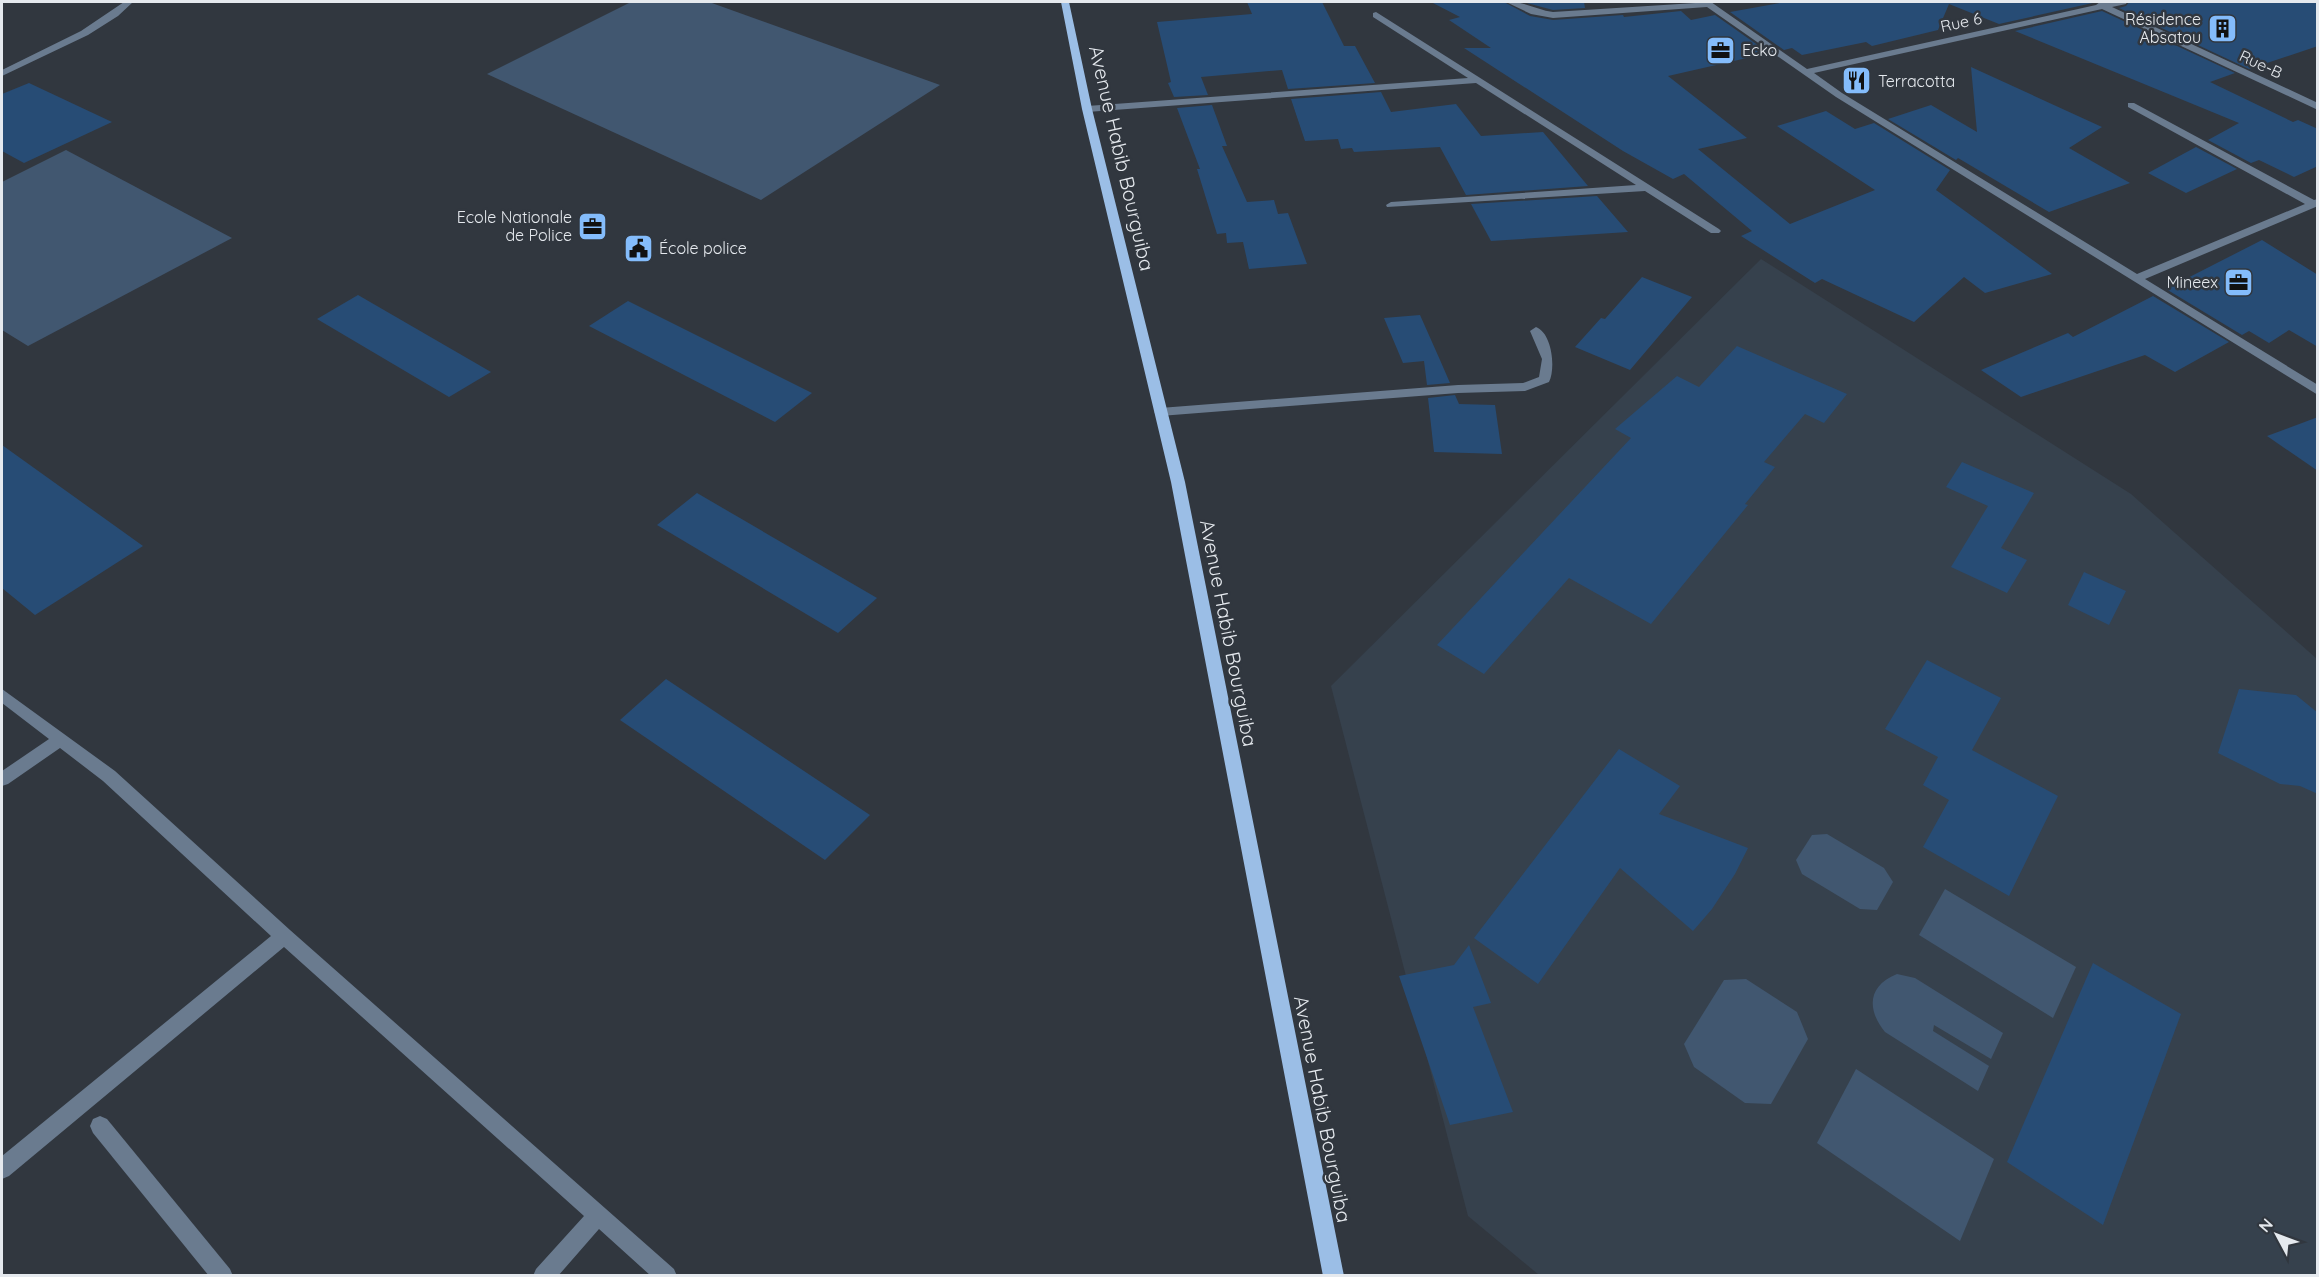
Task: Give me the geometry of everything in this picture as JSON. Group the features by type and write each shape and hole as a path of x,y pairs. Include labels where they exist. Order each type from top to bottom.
{"main road":[{"name":"Avenue Habib Bourguiba","path":"1065,2 1087,109 1178,482 1334,1275"}],"street":[{"path":"2,73 83,36 111,18 129,2"},
{"path":"1510,2 1534,12 1553,15 1707,3 1839,95 2318,391"},
{"name":"Rue 6","path":"1805,72 2099,4 2123,2"},
{"name":"Rue-B","path":"2099,4 2318,107"},
{"path":"1376,15 1715,231"},
{"path":"1087,109 1478,80"},
{"path":"2131,105 2315,203"},
{"path":"1391,205 1646,188"},
{"path":"2137,278 2315,203"},
{"path":"1160,412 1458,389 1525,387 1545,379 1548,359 1536,331"},
{"path":"2,695 109,776 284,936 667,1275"},
{"path":"2,779 60,740"},
{"path":"2,1169 284,936"},
{"path":"100,1126 223,1275"},
{"path":"543,1275 598,1215"}],"shaded area":[{"path":"631,2 709,2 940,85 761,200 487,74"},
{"path":"66,150 232,238 28,346 2,330 2,182"},
{"path":"1761,259 2131,494 2317,659 2317,1275 1539,1275 1468,1216 1331,686"},
{"path":"1827,834 1884,868 1893,882 1877,910 1860,909 1802,874 1796,860 1812,835"},
{"path":"1945,889 2076,967 2053,1018 1919,935"},
{"path":"1897,974 1915,978 2003,1033 1991,1059 1934,1025 1933,1031 1989,1066 1978,1091 1885,1032 1879,1024 1873,1007 1875,992 1887,979"},
{"path":"1746,979 1797,1012 1808,1039 1771,1104 1745,1103 1694,1067 1684,1044 1724,980"},
{"path":"1856,1069 1994,1159 1960,1241 1817,1143"}],"building":[{"path":"1247,2 1322,2 1344,46 1355,46 1375,83 1288,89 1282,70 1201,77 1208,95 1174,97 1168,83 1171,82 1157,22 1252,14"},
{"path":"1431,2 1504,2 1530,16 1553,20 1623,15 1624,17 1681,11 1691,20 1715,15 1769,53 1668,76 1747,138 1698,149 1790,224 1875,190 1777,126 1826,111 1855,129 1874,123 1950,170 1936,190 2052,274 1985,293 1964,277 1914,322 1822,279 1815,283 1741,236 1752,231 1684,174 1673,179 1623,151 1464,48 1491,48 1449,20 1460,17"},
{"path":"1523,2 1584,2 1585,8 1553,10"},
{"path":"1785,2 2097,2 1999,24 1949,4 1938,30 1872,46 1866,42 1802,55 1792,48 1784,50 1730,12"},
{"name":"Résidence Absatou","path":"2129,2 2318,2 2318,46 2249,69 2119,8 2126,6"},
{"path":"2102,11 2235,73 2210,82 2293,122 2298,120 2318,129 2318,166 2294,177 2259,160 2251,163 2208,140 2239,123 2015,31"},
{"path":"1971,67 2102,127 2069,148 2130,183 2049,212 1888,119 1931,105 1977,132"},
{"path":"29,83 112,122 24,163 2,151 2,94"},
{"path":"1381,92 1391,112 1456,104 1481,136 1543,132 1588,186 1466,195 1440,147 1354,152 1352,148 1341,149 1338,139 1305,141 1291,99"},
{"path":"1212,105 1227,146 1222,146 1247,202 1274,200 1278,214 1288,213 1307,264 1249,269 1243,242 1227,243 1226,233 1217,234 1197,169 1200,169 1177,108"},
{"path":"2196,147 2237,169 2186,193 2148,173"},
{"path":"1597,196 1628,232 1491,241 1471,204"},
{"path":"2262,240 2318,275 2318,347 2289,330 2269,343 2249,331 2242,335 2166,289"},
{"path":"1642,277 1692,297 1630,370 1575,347 1601,318 1605,319"},
{"path":"358,295 491,372 449,397 317,319"},
{"path":"2153,296 2229,342 2175,372 2145,355 2021,397 1981,370 2068,333 2073,337"},
{"path":"628,301 812,393 775,422 589,326"},
{"path":"1420,315 1450,383 1427,385 1424,361 1403,363 1384,318"},
{"path":"1737,346 1847,394 1824,423 1805,414 1764,462 1775,467 1745,504 1748,505 1651,624 1569,578 1484,674 1437,645 1631,438 1615,429 1677,376 1699,387"},
{"path":"1455,395 1459,404 1495,405 1502,454 1434,452 1428,398"},
{"path":"2318,417 2318,471 2267,436"},
{"path":"2,445 143,546 35,615 2,588"},
{"path":"1962,462 2034,493 2001,548 2027,560 2007,593 1951,567 1988,506 1946,487"},
{"path":"697,493 877,598 838,633 657,525"},
{"path":"2084,572 2126,591 2109,625 2068,605"},
{"path":"1927,660 2001,698 1972,750 2058,796 2009,896 1923,847 1949,800 1923,785 1938,757 1885,729"},
{"path":"666,679 870,815 825,860 620,720"},
{"path":"2239,689 2296,695 2318,713 2318,794 2300,786 2280,784 2218,753"},
{"path":"1619,749 1680,786 1659,814 1748,848 1735,874 1712,909 1693,931 1620,868 1538,984 1474,938"},
{"path":"1469,945 1491,1003 1473,1007 1513,1112 1450,1125 1399,976 1454,965"},
{"path":"2093,963 2181,1014 2103,1225 2007,1162"}],"place":[{"name":"Résidence Absatou","path":"2222,28"},
{"name":"Ecko","path":"1721,50"},
{"name":"Terracotta","path":"1857,81"},
{"name":"Ecole Nationale de Police","path":"593,226"},
{"name":"École police","path":"638,248"},
{"name":"Mineex","path":"2239,282"}]}
